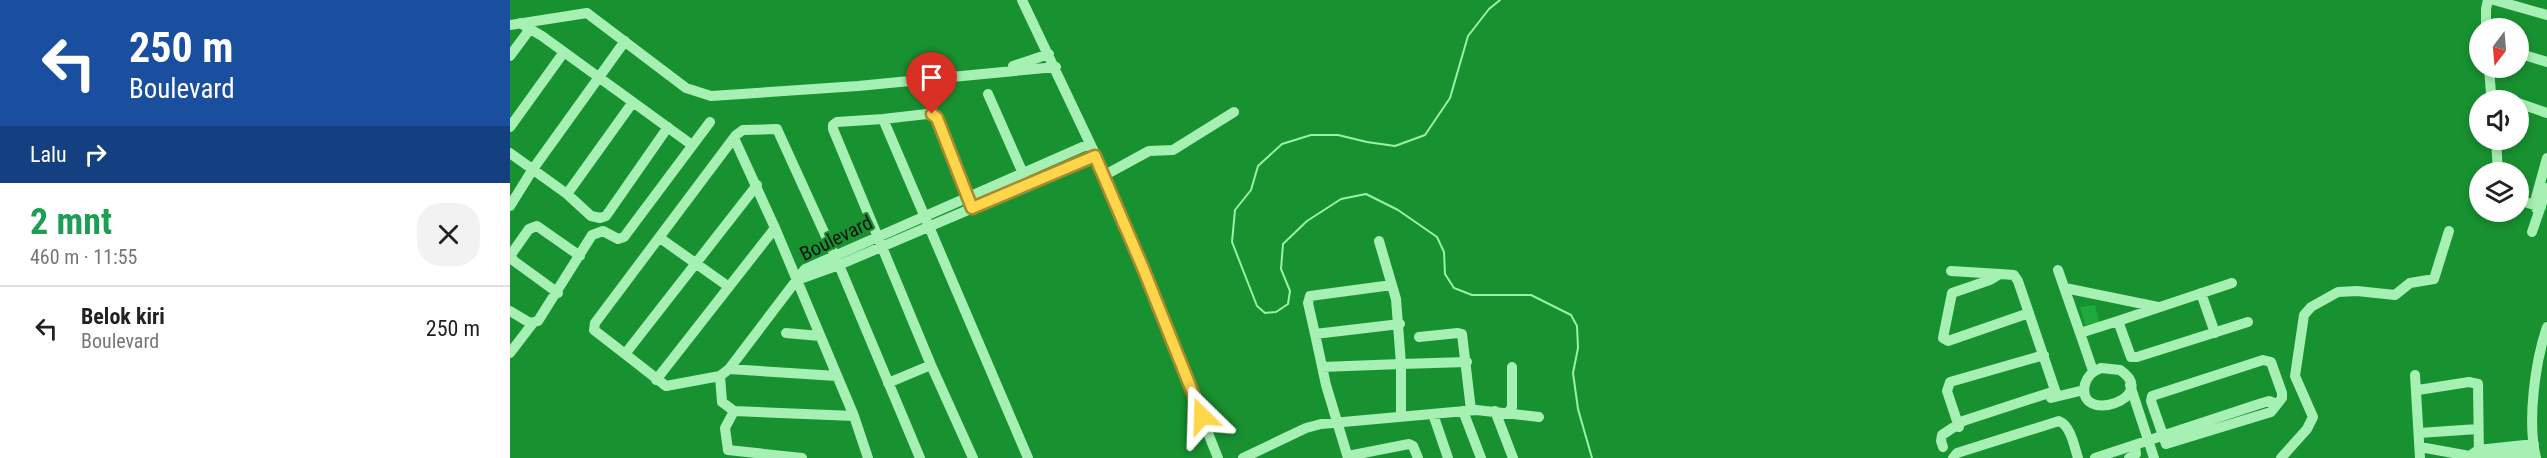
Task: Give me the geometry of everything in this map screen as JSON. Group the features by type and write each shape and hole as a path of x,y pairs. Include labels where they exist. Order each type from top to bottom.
{"street":[{"path":"1023,0 1105,175 1218,458"},
{"path":"2487,18 2488,0"},
{"path":"2494,0 2546,14"},
{"path":"515,24 583,12 686,88 711,96 858,86 1056,67"},
{"path":"515,24 530,29 564,52 692,145"},
{"path":"510,56 530,29"},
{"path":"510,206 533,169 625,41"},
{"path":"510,127 564,52"},
{"path":"998,71 1049,54"},
{"path":"2529,56 2547,62"},
{"path":"988,94 1025,178"},
{"path":"567,194 633,102"},
{"path":"2529,107 2547,113"},
{"path":"1105,175 1149,151 1173,150 1234,112"},
{"path":"970,203 937,118 927,114 837,122 833,126 931,365 973,458"},
{"path":"883,118 1028,458"},
{"path":"603,231 618,239 624,237 710,122"},
{"path":"510,353 533,323 538,321 558,293 592,235 603,231 606,226 604,217 668,128"},
{"path":"837,376 725,372 669,387 656,380 593,327 734,138 743,130 772,128 780,131 838,261 920,458"},
{"path":"734,138 757,186 854,416 868,458"},
{"name":"Boulevard","path":"797,280 1025,178 1089,144"},
{"path":"2498,150 2499,156"},
{"path":"2499,162 2501,150"},
{"path":"510,153 567,194 591,216 604,217"},
{"name":"Boulevard","path":"1025,178 1095,156"},
{"path":"2532,232 2547,158"},
{"path":"625,354 757,186"},
{"path":"2538,208 2547,188"},
{"path":"2529,204 2538,208"},
{"path":"558,293 514,261 511,257 512,253 530,229 537,226 580,256"},
{"path":"656,380 775,228"},
{"path":"2281,458 2307,429 2313,417 2295,376 2300,354 2301,321 2307,310 2338,292 2357,291 2395,295 2410,283 2434,279 2449,231"},
{"path":"660,238 729,287"},
{"path":"1379,241 1396,299 1400,324 1401,417"},
{"path":"2058,270 2093,371"},
{"path":"1951,272 2011,274 2016,278 2056,393"},
{"path":"2000,274 1990,280 1952,293 1944,339 1948,340 2029,313"},
{"path":"797,280 725,372 722,402 734,411 854,416"},
{"path":"2080,333 2232,283"},
{"path":"1392,285 1310,296 1308,303 1322,367 1348,457 1409,444 1413,446 1418,458"},
{"path":"2065,288 2158,308"},
{"path":"2201,292 2215,333"},
{"path":"510,311 519,318 533,323"},
{"path":"2118,321 2131,357 2134,358 2248,322"},
{"path":"1315,334 1400,324"},
{"path":"2415,375 2418,390 2420,452 2478,456 2535,452 2533,416 2538,366 2547,327"},
{"path":"786,333 820,336"},
{"path":"1419,337 1462,334 1467,362 1467,411 1481,458"},
{"path":"1958,426 1947,391 1950,382 2044,355"},
{"path":"2096,458 2259,404 2272,402 2277,404 2283,393 2271,362 2263,360 2152,396 2151,401 2164,435"},
{"path":"1322,367 1467,362"},
{"path":"888,383 931,365"},
{"path":"1508,413 1512,406 1512,367"},
{"path":"2130,385 2126,396 2109,406 2093,403 2084,390 2086,380 2093,371 2107,368 2120,370 2128,376 2154,458"},
{"path":"2418,390 2476,382 2479,388 2478,456"},
{"path":"1943,447 1942,435 1958,426 2056,393 2084,390"},
{"path":"734,411 725,428 728,450 802,458"},
{"path":"1243,458 1306,428 1337,422 1467,411 1495,411 1539,417"},
{"path":"1495,411 1513,458"},
{"path":"1433,414 1448,458"},
{"path":"1953,458 1958,453 2059,421 2066,424 2078,458"},
{"path":"2418,433 2478,429"},
{"path":"2129,458 2136,454 2135,445"}],"green space":[{"path":"2095,305 2099,322 2085,325 2080,307"}],"waterway":[{"path":"1500,0 1489,9 1468,36 1450,98 1425,135 1395,146 1338,135 1311,135 1282,144 1258,166 1251,190 1235,210 1232,242 1257,306 1265,313 1276,312 1288,304 1290,291 1281,269 1283,244 1307,221 1341,199 1366,194 1398,210 1437,237 1444,252 1445,274 1454,288 1472,295 1531,295 1571,315 1577,326 1578,348 1573,373 1578,409 1592,458"}],"route":[{"path":"932,114 937,118 972,208 1095,156 1105,175 1202,416"}]}
